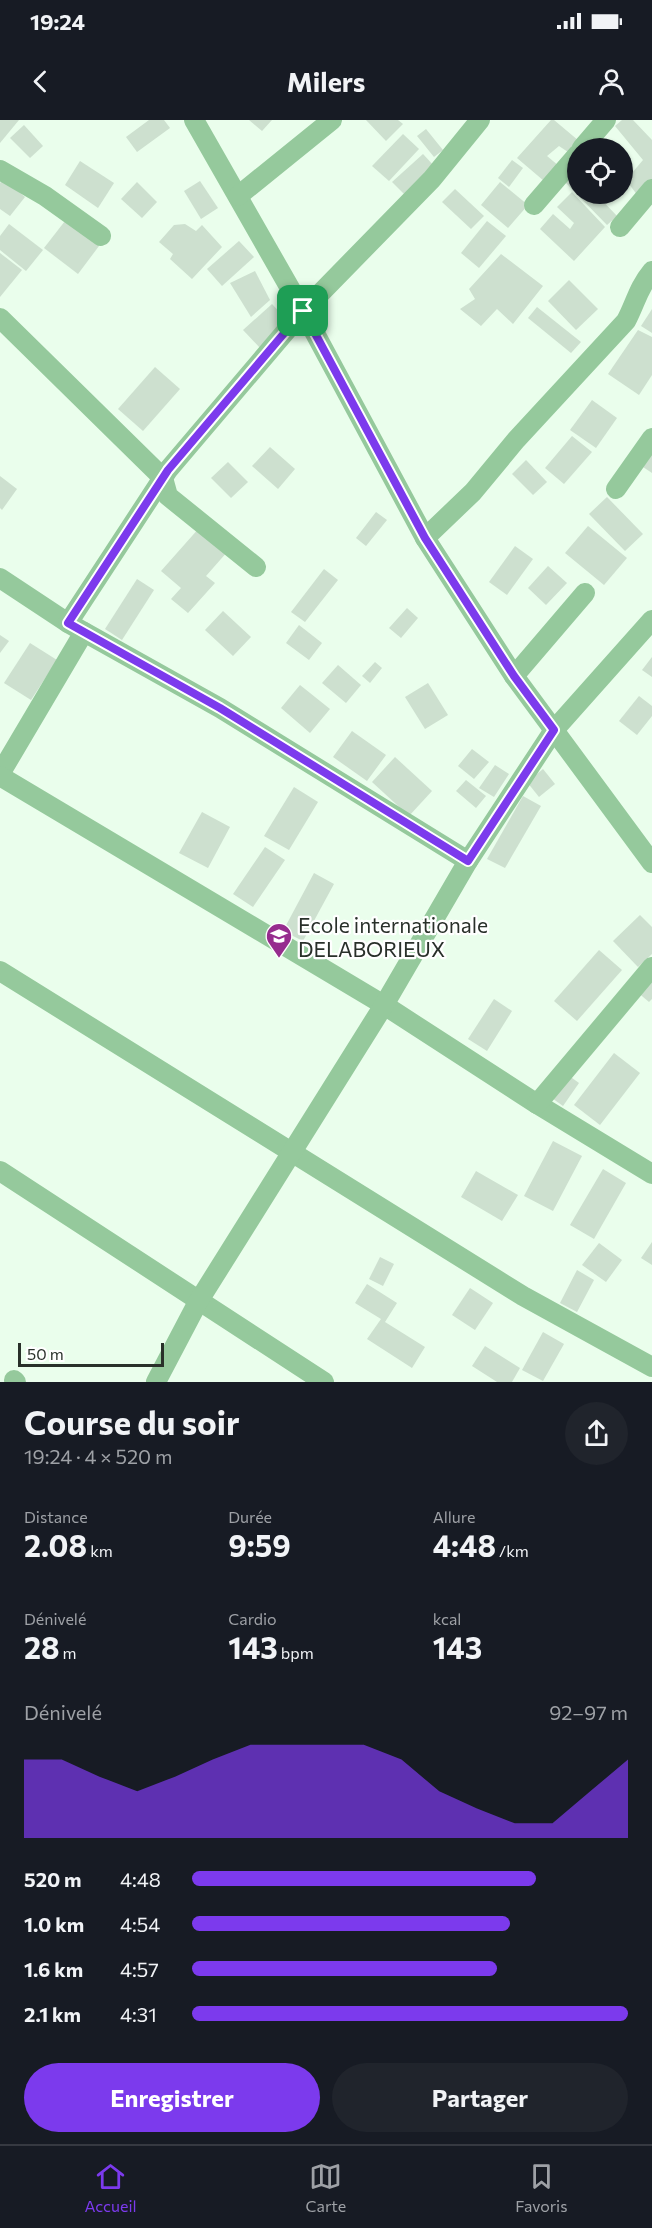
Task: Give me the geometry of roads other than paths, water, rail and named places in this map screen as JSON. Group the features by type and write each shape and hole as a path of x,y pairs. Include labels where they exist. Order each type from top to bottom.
{"street":[{"path":"195,120 303,311 425,538 514,676 652,863"},
{"path":"238,196 332,120"},
{"path":"480,120 432,179 303,311 163,478 76,628 0,775 384,1005 537,1104 652,1174"},
{"path":"591,138 606,120"},
{"path":"534,205 567,167"},
{"path":"0,170 45,196 101,237"},
{"path":"620,227 652,189"},
{"path":"425,538 473,492 516,440 626,321 640,286 652,271"},
{"path":"0,318 163,478 168,496 256,567"},
{"path":"616,489 652,438"},
{"path":"0,578 76,628 220,708 468,861"},
{"path":"514,676 585,593"},
{"path":"156,1382 198,1302 293,1154 468,861 554,730 652,620"},
{"path":"537,1104 652,967"},
{"path":"0,971 523,1296 652,1367"},
{"path":"0,1171 324,1382"}],"place":[{"name":"Ecole internationale DELABORIEUX","path":"279,959"}]}
